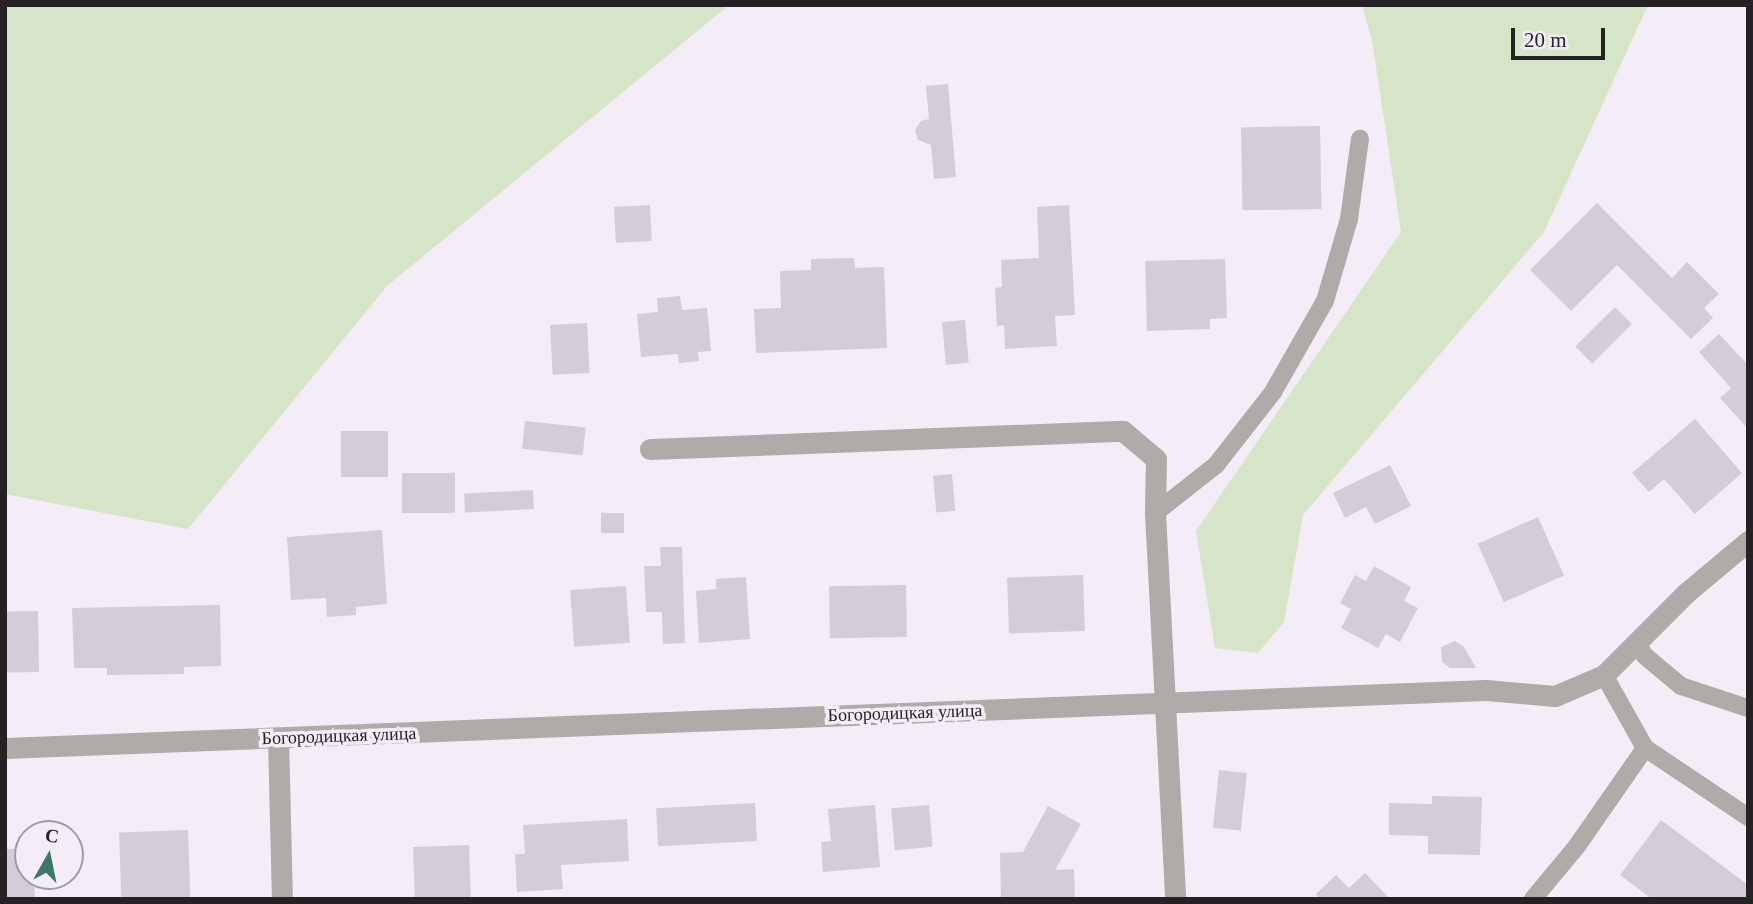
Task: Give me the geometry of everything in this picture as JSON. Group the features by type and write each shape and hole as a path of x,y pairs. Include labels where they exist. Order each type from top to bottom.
{"street":[{"path":"650,449 1123,431 1156,460 1155,513 1167,703 1175,899"},
{"name":"Богородицкая улица","path":"5,748 1486,690 1555,696 1604,675 1686,593 1748,541"},
{"path":"278,738 282,899"}],"lane":[{"path":"1155,513 1216,465 1273,392 1325,301 1349,219 1360,139"},
{"path":"1636,643 1645,656 1681,686 1748,708"},
{"path":"1604,675 1645,748 1748,817"},
{"path":"1533,899 1577,846 1645,748"}],"green space":[{"path":"5,5 729,5 387,286 188,529 5,494"},
{"path":"1362,5 1648,5 1544,232 1303,515 1284,622 1258,653 1215,648 1196,531 1401,232 1372,40"}],"building":[{"path":"948,84 956,177 934,179 931,145 918,140 915,130 921,121 929,119 926,86"},
{"path":"1320,126 1321,209 1242,210 1241,127"},
{"path":"1597,203 1672,278 1687,262 1719,294 1704,308 1713,318 1691,339 1617,265 1571,311 1530,270"},
{"path":"650,205 652,241 616,243 614,207"},
{"path":"1069,205 1075,315 1055,316 1057,346 1005,349 1004,325 997,326 995,288 1002,287 1001,260 1039,258 1037,207"},
{"path":"854,258 855,268 884,267 887,348 756,353 754,309 781,308 780,271 811,270 811,259"},
{"path":"1225,259 1227,318 1210,319 1210,329 1147,331 1145,261"},
{"path":"680,296 682,310 707,308 711,351 698,352 699,361 679,363 678,354 641,357 637,314 658,312 657,298"},
{"path":"1615,307 1632,324 1592,364 1575,347"},
{"path":"965,320 969,363 946,365 942,322"},
{"path":"587,323 590,373 553,375 550,325"},
{"path":"1719,334 1748,365 1748,429 1720,398 1731,388 1699,352"},
{"path":"1695,419 1742,473 1695,514 1664,479 1649,492 1632,473"},
{"path":"525,421 586,427 583,455 522,449"},
{"path":"341,431 388,431 388,477 341,477"},
{"path":"1390,465 1411,506 1375,524 1366,507 1345,518 1333,493"},
{"path":"402,473 455,473 455,513 402,513"},
{"path":"952,474 955,511 936,513 933,476"},
{"path":"533,490 534,509 465,513 464,494"},
{"path":"601,513 624,513 624,533 601,533"},
{"path":"1538,517 1564,575 1504,602 1478,544"},
{"path":"382,530 387,604 356,607 356,615 327,617 326,598 291,600 287,537"},
{"path":"660,547 682,547 685,643 663,644 662,612 646,612 644,566 661,566"},
{"path":"1374,566 1411,587 1404,601 1418,608 1400,642 1386,634 1378,648 1341,628 1351,609 1340,603 1355,575 1366,581"},
{"path":"1083,575 1085,631 1009,634 1007,578"},
{"path":"746,577 750,639 699,643 696,591 716,589 716,579"},
{"path":"906,585 907,637 830,638 829,586"},
{"path":"626,586 630,643 574,647 570,590"},
{"path":"220,605 221,666 184,667 184,674 107,675 107,668 74,668 72,608"},
{"path":"38,611 39,672 6,673 5,612"},
{"path":"1455,641 1464,647 1476,668 1450,668 1442,662 1441,647"},
{"path":"1219,770 1247,773 1241,831 1213,828"},
{"path":"1432,796 1482,797 1480,855 1428,854 1428,836 1389,835 1389,803 1432,804"},
{"path":"755,803 757,841 658,846 656,808"},
{"path":"875,805 880,867 823,872 821,842 831,841 828,809"},
{"path":"929,805 933,847 895,850 891,808"},
{"path":"1048,806 1081,824 1055,870 1074,869 1075,899 1001,899 1000,853 1023,852"},
{"path":"627,819 629,861 561,865 563,889 517,892 515,854 525,854 523,825"},
{"path":"1661,820 1748,885 1748,899 1652,899 1620,875"},
{"path":"188,830 190,899 121,899 119,832"},
{"path":"469,845 471,899 415,899 413,847"},
{"path":"5,849 14,849 14,890 35,890 35,899 5,899"},
{"path":"1365,873 1390,899 1320,899 1316,894 1336,875 1349,888"}]}
